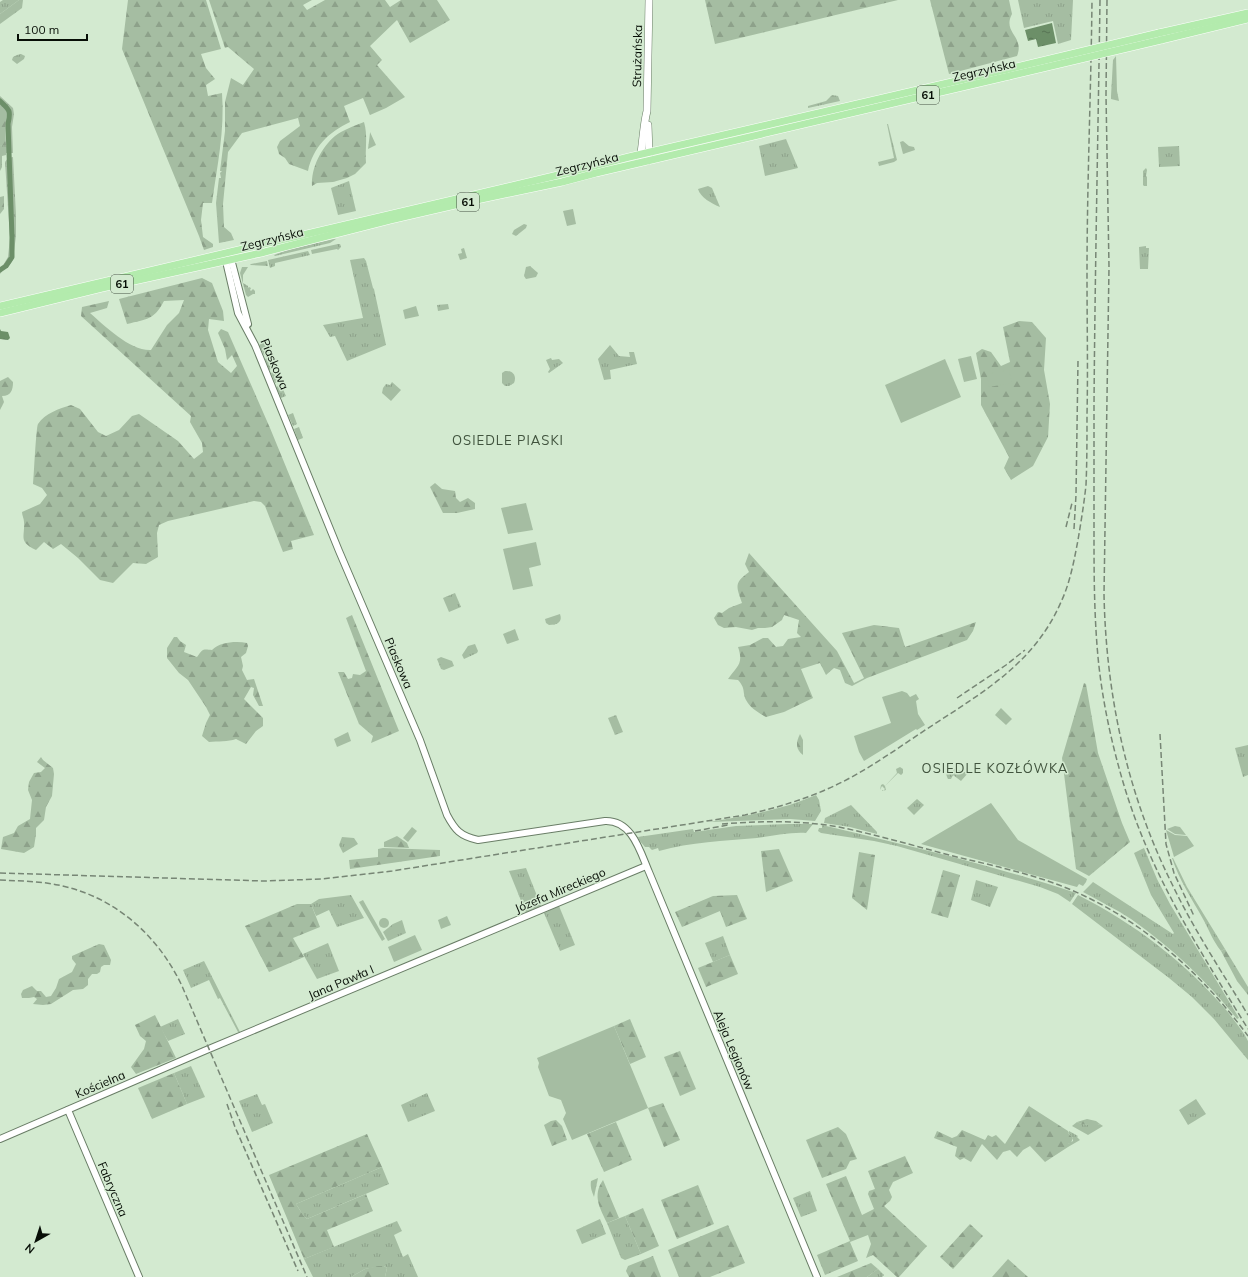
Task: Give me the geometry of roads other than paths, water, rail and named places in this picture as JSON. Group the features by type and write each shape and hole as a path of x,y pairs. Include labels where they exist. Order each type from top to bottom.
{"main road":[{"name":"Strużańska","path":"643,162 645,153 644,122 647,111 649,0"},
{"name":"61","path":"1160,36 1248,13"},
{"name":"61","path":"1160,36 1248,19"},
{"name":"Zegrzyńska","path":"19,305 228,261 480,199 562,182 1160,36"},
{"name":"Zegrzyńska","path":"19,305 227,253 645,153 1009,73"},
{"name":"61","path":"0,306 19,305"},
{"name":"61","path":"0,313 19,305"}],"street":[{"name":"Piaskowa","path":"227,253 238,313 251,335 339,551 420,740 447,815 453,826 462,835 478,840 605,821 618,822 630,833"},
{"name":"Aleja Legionów","path":"630,833 646,866 817,1277"},
{"name":"Józefa Mireckiego","path":"481,935 646,866"},
{"name":"Jana Pawła I","path":"209,1049 481,935"},
{"name":"Kościelna","path":"0,1139 209,1049"},
{"name":"Fabryczna","path":"68,1110 139,1277"}],"water":[{"path":"1052,23 1056,43 1038,47 1036,39 1028,41 1025,30"},
{"path":"0,329 1,331 8,332 10,338 8,340 0,339"}],"waterway":[{"path":"0,101 9,111 8,124 12,237 12,257 6,266 0,270"}],"railway":[{"path":"0,873 264,881 322,879 392,871 745,815 798,800 823,791 848,779 881,760 971,700 1007,673 1037,642 1050,623 1061,602 1067,587 1073,564 1086,485 1087,241 1092,0"},
{"path":"1100,0 1094,355 1094,593 1098,657 1102,688 1111,736 1123,782 1134,816 1147,848 1177,910 1248,1029"},
{"path":"1107,0 1106,95 1109,267 1104,594 1109,669 1122,743 1131,779 1156,850 1172,884 1208,951 1248,1015"},
{"path":"1074,529 1078,361"},
{"path":"1066,527 1072,503"},
{"path":"957,698 1006,665 1025,650"},
{"path":"1160,734 1166,844 1174,873 1194,916"},
{"path":"722,824 780,822 809,823 839,827 1009,870 1064,887 1092,899 1143,930 1189,969 1210,990 1230,1012 1248,1036"},
{"path":"695,831 728,825"},
{"path":"0,880 58,885 78,890 98,898 116,908 132,920 160,950 172,967 182,986 307,1277"},
{"path":"227,1104 235,1127 298,1271"}],"district":[{"name":"OSIEDLE PIASKI","path":"508,440"},
{"name":"OSIEDLE KOZŁÓWKA","path":"995,768"}]}
